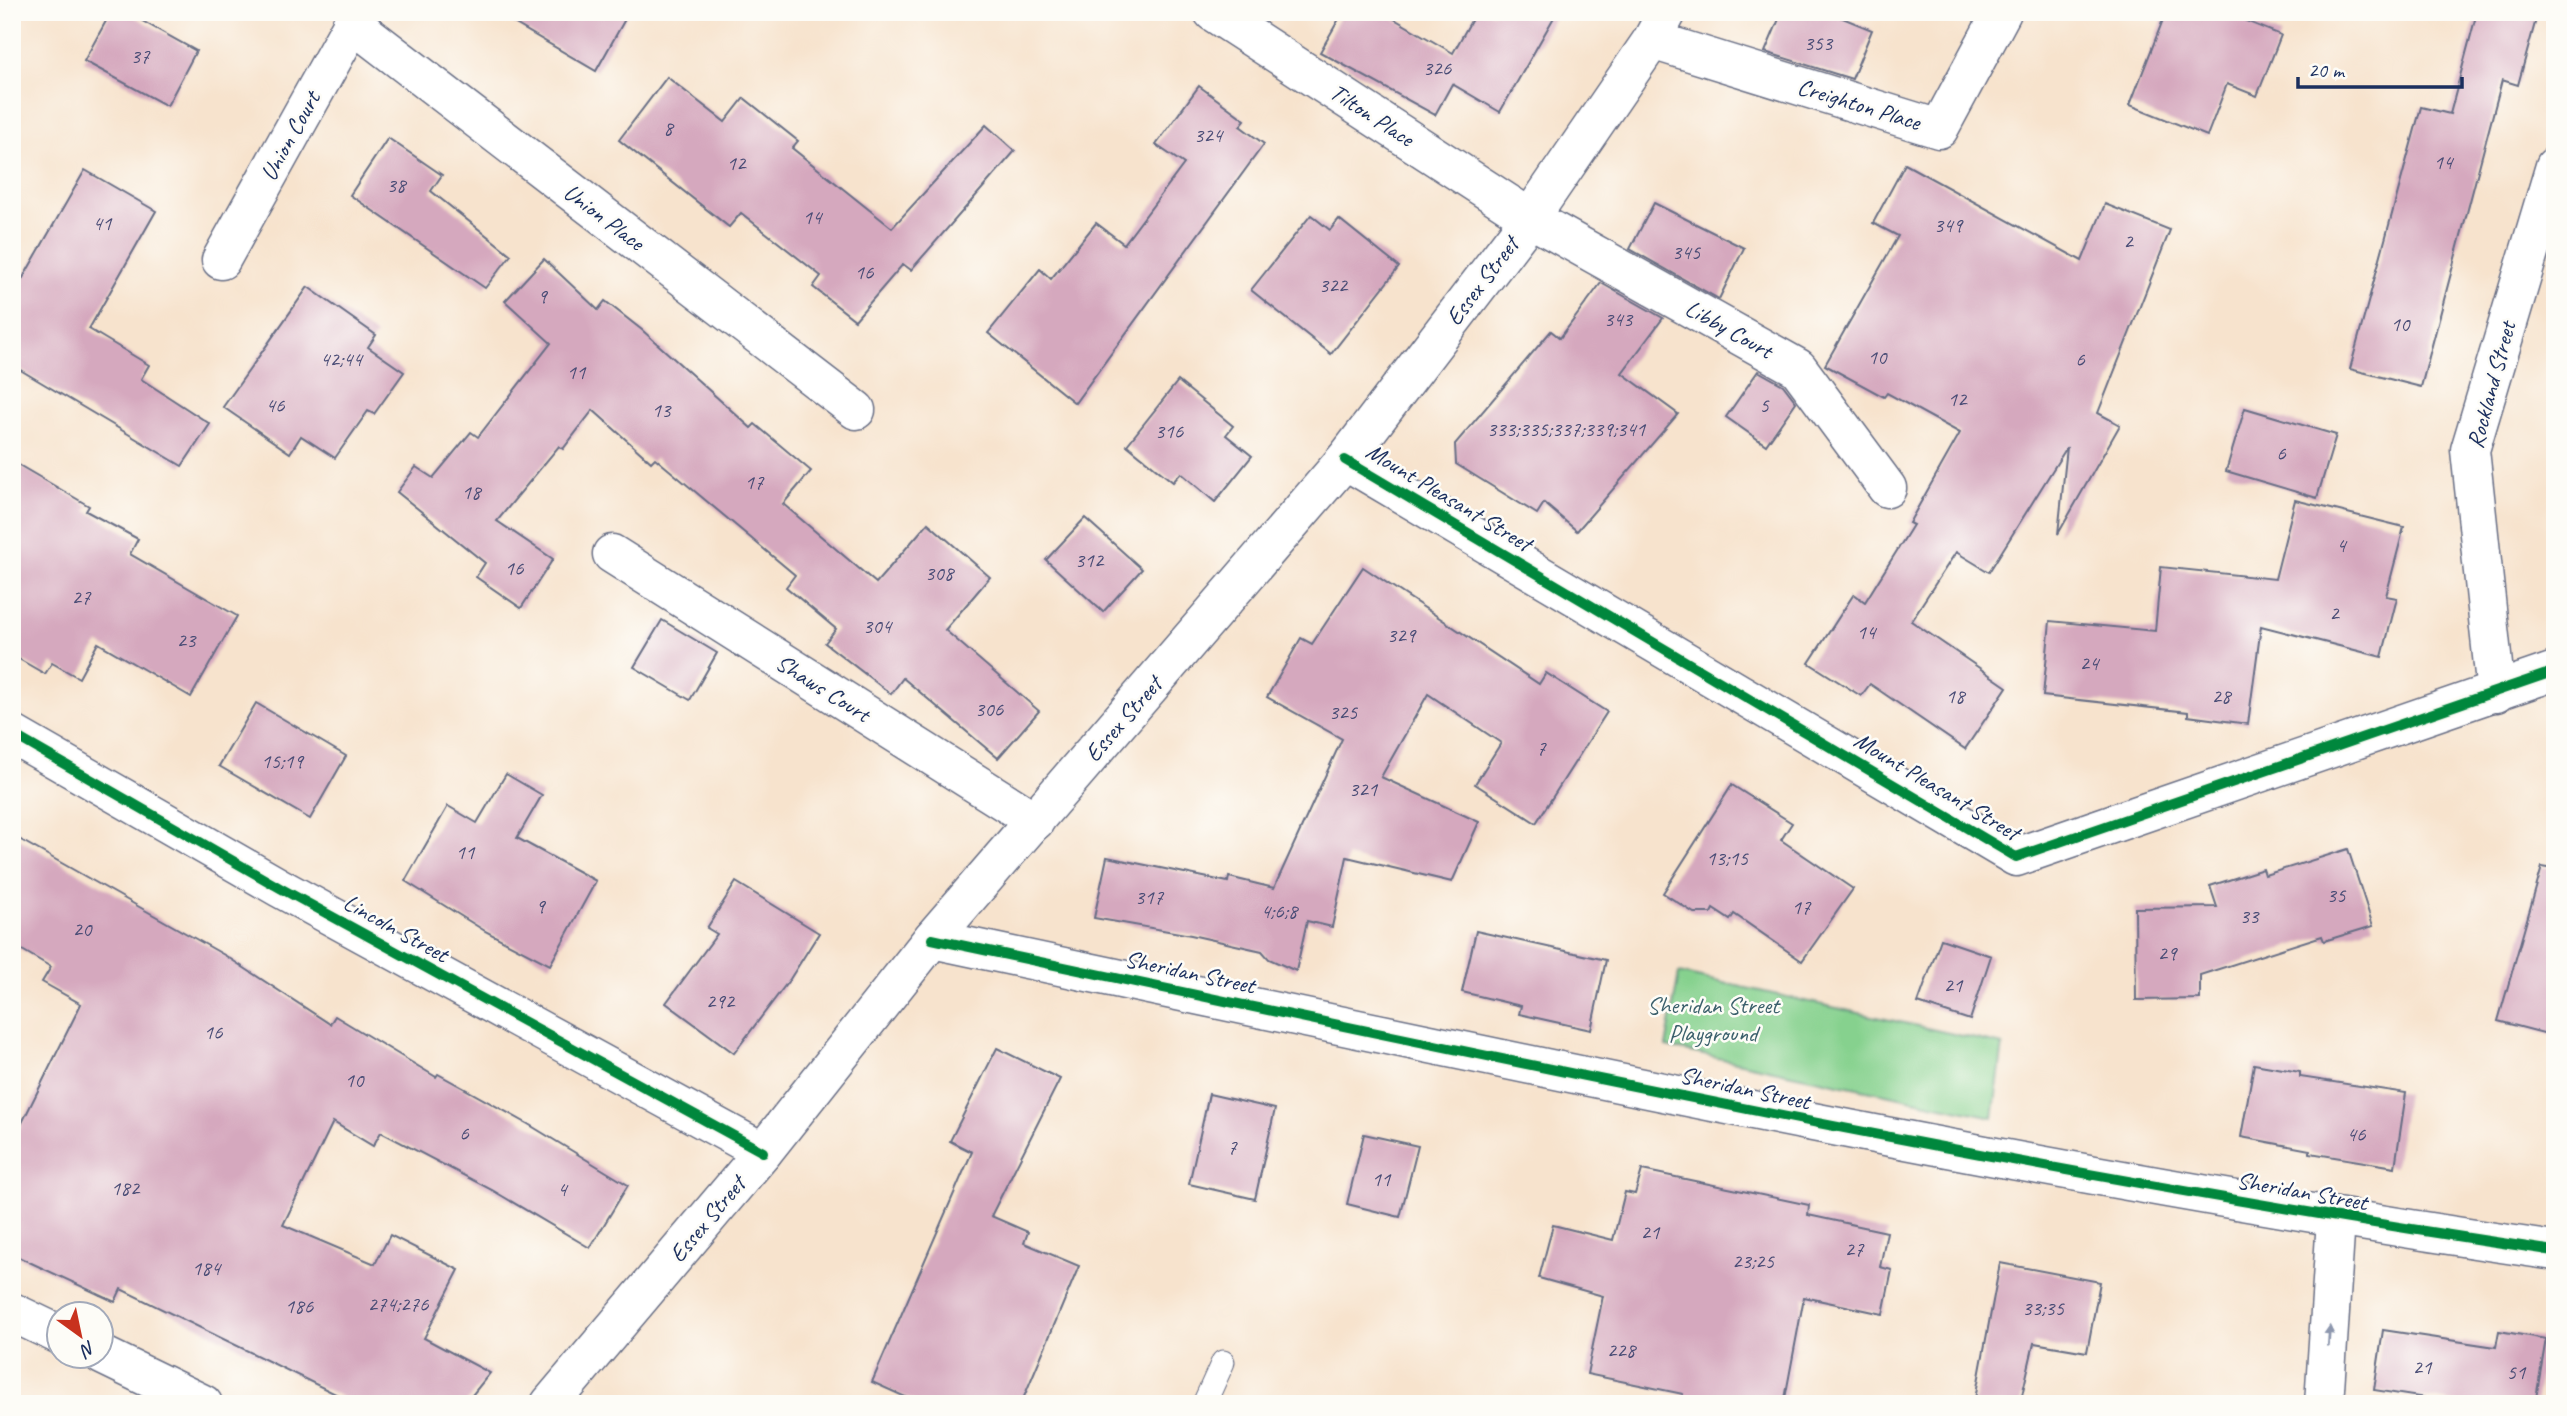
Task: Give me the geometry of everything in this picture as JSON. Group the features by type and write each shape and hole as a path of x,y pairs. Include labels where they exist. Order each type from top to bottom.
{"street":[{"name":"Tilton Place","path":"1213,12 1530,218"},
{"name":"Creighton Place","path":"1660,26 1939,129 2002,12"},
{"name":"Union Court","path":"221,260 355,18"},
{"name":"Union Place","path":"355,18 856,410"},
{"name":"Essex Street","path":"550,1404 763,1152 932,939 1345,460 1530,218 1660,26"},
{"name":"Rockland Street","path":"2496,693 2470,450 2555,166"},
{"name":"Libby Court","path":"1530,218 1798,368 1886,488"},
{"name":"Mount Pleasant Street","path":"1345,460 2016,858 2555,671"},
{"name":"Shaws Court","path":"612,554 1035,821"},
{"name":"Lincoln Street","path":"12,734 280,888 763,1152"},
{"name":"Sheridan Street","path":"932,939 1798,1121 2336,1219 2555,1251"},
{"path":"2325,1404 2336,1219"},
{"path":"12,1312 46,1328"},
{"path":"116,1361 203,1404"}],"lane":[{"path":"1204,1404 1223,1362"}],"green space":[{"name":"Sheridan Street Playground","path":"1679,973 2003,1045 1993,1117 1666,1047"}],"building":[{"path":"111,12 126,12 196,51 167,106 84,61"},
{"path":"495,12 629,12 596,71"},
{"path":"1343,12 1382,12 1453,53 1476,12 1557,12 1500,112 1452,84 1435,115 1320,52"},
{"path":"1782,12 1828,12 1872,30 1852,79 1765,52"},
{"path":"2166,12 2224,12 2281,35 2257,96 2227,84 2207,136 2130,105"},
{"path":"2477,12 2538,12 2518,85 2502,80 2421,387 2350,369 2421,107 2450,114"},
{"path":"667,77 725,122 744,98 798,141 792,148 892,228 986,125 1015,151 911,270 903,264 855,320 813,287 821,276 741,213 729,227 619,140"},
{"path":"1199,86 1245,120 1240,126 1264,144 1075,403 988,333 1040,269 1051,279 1096,223 1124,244 1184,164 1156,145"},
{"path":"388,138 442,175 431,191 511,255 485,288 350,195"},
{"path":"1905,164 2082,261 2105,204 2170,230 2098,413 2120,425 2058,534 2067,447 1989,572 1956,552 1911,621 2007,687 1965,749 1870,684 1861,696 1809,663 1854,594 1865,602 1913,525 1909,523 1960,433 1887,393 1884,397 1825,365 1898,236 1873,223"},
{"path":"85,170 156,211 89,329 149,365 141,379 210,424 182,466 12,365 12,297"},
{"path":"1654,203 1744,248 1719,299 1630,249"},
{"path":"1311,215 1330,230 1339,219 1399,267 1331,354 1251,290"},
{"path":"544,259 598,310 605,301 642,330 751,428 755,424 811,471 783,504 876,583 928,523 990,577 945,630 1039,711 998,758 903,678 891,694 825,643 836,629 786,587 795,575 655,458 651,462 593,410 563,449 559,446 497,521 553,559 521,608 476,577 485,563 397,492 416,467 433,478 471,432 478,437 551,343 505,301"},
{"path":"1601,283 1663,318 1622,373 1678,414 1577,531 1544,503 1537,514 1456,464 1455,444 1551,331 1560,338"},
{"path":"308,287 376,335 368,347 404,372 374,414 368,411 335,458 301,436 290,453 223,407"},
{"path":"1758,371 1783,385 1796,402 1766,445 1726,417"},
{"path":"1178,381 1233,426 1226,435 1252,456 1215,502 1181,473 1173,482 1127,445"},
{"path":"2245,408 2336,435 2317,498 2226,471"},
{"path":"12,461 89,506 86,511 138,539 130,554 237,616 191,697 98,643 79,678 52,663 45,674 12,655"},
{"path":"2295,500 2404,527 2386,596 2397,598 2382,657 2261,626 2248,724 2188,716 2188,712 2043,696 2050,621 2155,631 2161,567 2275,579"},
{"path":"1085,518 1142,569 1103,612 1046,560"},
{"path":"1363,567 1539,684 1546,673 1607,712 1536,823 1475,784 1501,743 1428,694 1381,777 1479,822 1452,882 1347,857 1332,927 1307,921 1296,971 1269,959 1262,951 1094,918 1107,857 1228,882 1229,877 1274,888 1342,739 1267,697 1301,638 1312,644"},
{"path":"662,620 717,653 690,700 634,667"},
{"path":"256,703 346,756 310,819 219,766"},
{"path":"506,774 542,795 517,838 596,881 550,965 485,931 405,881 448,806 477,823"},
{"path":"1732,785 1792,823 1781,840 1853,889 1802,961 1734,914 1730,920 1713,909 1711,913 1694,913 1663,893"},
{"path":"12,835 226,956 330,1024 335,1016 436,1077 438,1074 528,1124 628,1185 590,1248 492,1190 381,1132 373,1146 333,1122 283,1225 375,1264 390,1235 459,1270 424,1338 490,1373 465,1404 356,1404 121,1289 116,1300 111,1300 12,1254 12,1143 81,1004 42,982 51,967 12,944"},
{"path":"2348,849 2373,926 2324,941 2322,936 2200,975 2200,999 2136,1000 2135,908 2217,907 2210,886 2263,869 2265,875"},
{"path":"2542,867 2555,869 2555,1036 2498,1021"},
{"path":"736,882 819,933 790,979 734,1053 666,1003 717,934 707,928"},
{"path":"1476,931 1606,960 1591,1030 1519,1014 1521,1006 1462,992"},
{"path":"1941,939 1991,956 1970,1020 1918,1003"},
{"path":"997,1048 1060,1079 991,1216 1028,1232 1024,1243 1079,1266 1021,1404 921,1404 872,1382 972,1152 950,1141"},
{"path":"2254,1064 2300,1072 2300,1077 2406,1093 2395,1167 2310,1153 2310,1150 2241,1137"},
{"path":"1209,1094 1275,1109 1255,1199 1189,1184"},
{"path":"1364,1134 1418,1146 1400,1217 1347,1204"},
{"path":"1642,1170 1809,1205 1808,1215 1887,1232 1880,1267 1892,1270 1883,1314 1804,1297 1784,1404 1681,1404 1683,1394 1587,1374 1603,1296 1539,1278 1553,1225 1613,1240 1625,1192 1635,1194"},
{"path":"2000,1263 2100,1282 2087,1352 2034,1343 2020,1404 1974,1404"},
{"path":"2383,1330 2496,1347 2499,1331 2546,1339 2535,1404 2464,1404 2374,1390"}],"cycle path":[{"path":"1345,460 2016,857 2555,671"},
{"path":"12,734 280,888 763,1152"},
{"path":"932,939 1741,1108 2147,1185 2555,1251"}]}
